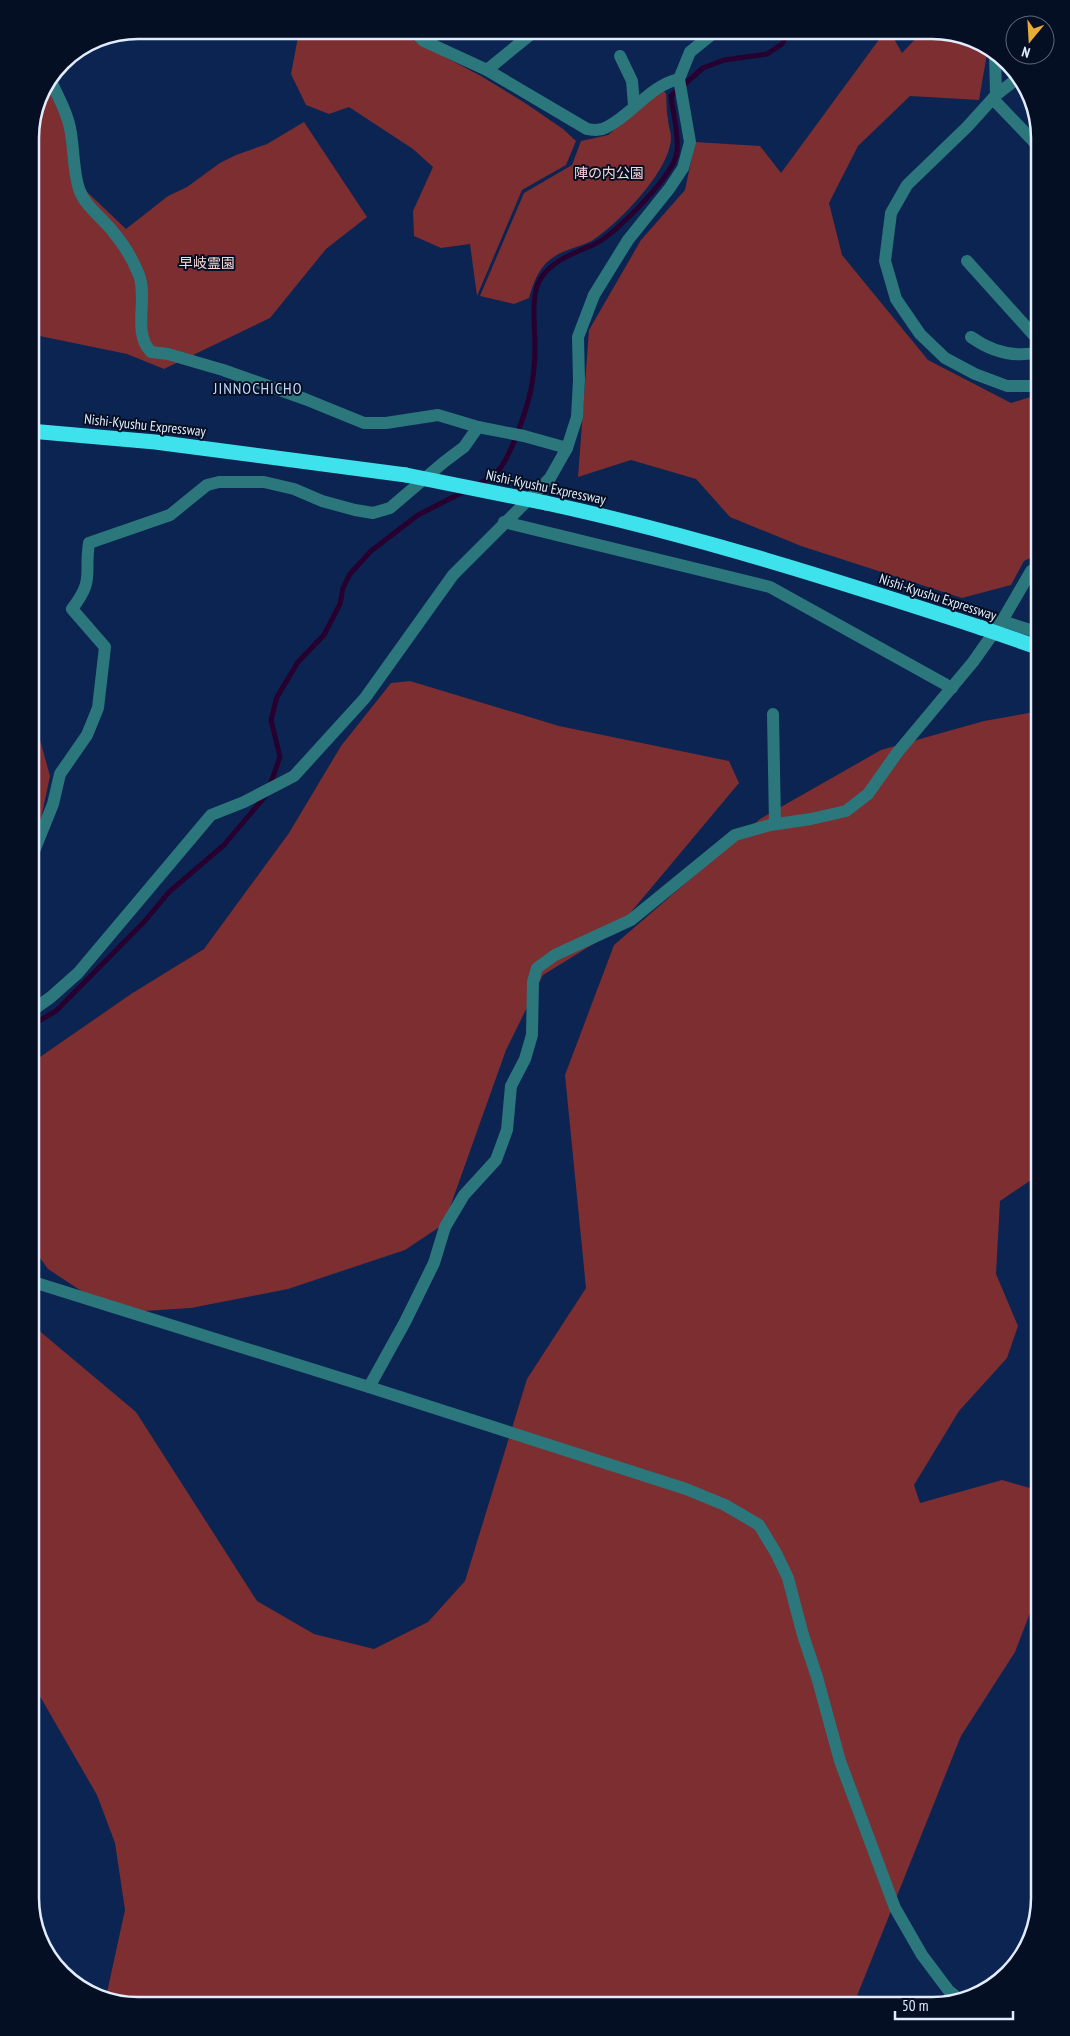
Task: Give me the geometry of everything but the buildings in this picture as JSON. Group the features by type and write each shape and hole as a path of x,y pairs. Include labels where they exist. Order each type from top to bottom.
{"highway":[{"name":"Nishi-Kyushu Expressway","path":"39,431 155,442 406,475 546,503 684,536 777,562 1031,645"}],"street":[{"path":"424,41 428,39"},
{"path":"487,70 525,39"},
{"path":"39,1006 78,973 211,815 244,802 294,776 365,698 452,575 550,478 567,448 577,417 579,380 578,336 594,294 628,240 669,189 683,168 690,142 679,79 690,52 706,39"},
{"path":"424,41 487,70 587,129 597,130 606,128 634,105 668,82 679,79"},
{"path":"620,56 632,80 634,105"},
{"path":"996,62 995,97 1031,138"},
{"path":"1014,82 995,97 967,127 907,184 891,213 885,261 896,299 920,334 945,358 975,374 1007,386 1031,386"},
{"path":"53,86 66,113 70,127 79,189 96,215 113,232 131,256 140,278 141,327 144,346 151,352 168,354 223,370 364,424 386,423 438,415 478,427 524,436 567,448"},
{"path":"967,261 1031,332"},
{"path":"971,337 984,346 1010,355 1031,353"},
{"path":"39,839 53,804 60,774 87,735 98,708 105,647 72,609 84,594 88,579 87,554 89,543 170,514 207,486 219,482 264,482 294,489 355,510 373,513 390,508 464,447 478,427"},
{"path":"504,522 770,587 952,688"},
{"path":"369,1386 405,1322 434,1263 445,1226 464,1195 496,1160 507,1130 511,1086 525,1059 532,1035 533,982 538,968 555,955 631,920 735,835 775,824 811,819 846,811 868,794 897,753 952,688 1002,621 1031,572"},
{"path":"1002,621 1031,630"},
{"path":"773,714 775,824"},
{"path":"39,1285 369,1386 686,1489 725,1505 759,1525 776,1552 788,1578 840,1761 870,1846 895,1908 922,1955 953,1994"}],"green space":[{"path":"298,39 411,39 481,76 525,103 563,129 576,141 566,165 522,190 477,296 470,244 441,248 414,236 413,211 433,167 413,149 349,107 329,114 306,105 291,74"},
{"path":"879,39 894,39 902,53 915,39 938,39 964,44 987,55 979,100 910,96 858,146 829,203 842,255 928,360 1011,403 1031,397 1031,558 1024,561 1011,585 962,598 801,546 730,517 696,479 631,460 578,477 589,330 641,240 685,190 695,142 760,146 781,173"},
{"name":"早岐霊園","path":"56,81 84,189 126,229 168,196 187,187 220,163 267,144 304,122 367,217 326,249 270,318 164,369 127,354 39,336 39,132 42,112 55,83"},
{"name":"陣の内公園","path":"663,91 666,93 671,136 668,151 653,180 629,209 593,240 552,258 542,268 529,298 514,304 480,296 524,193 572,165 581,141 608,135"},
{"path":"410,681 559,726 729,761 739,783 616,930 543,975 506,1050 444,1224 405,1250 288,1289 191,1308 143,1311 101,1304 48,1269 39,1256 39,1058 131,994 204,949 289,833 341,746 391,683"},
{"path":"1031,713 1031,1180 1000,1201 996,1274 1018,1326 1007,1358 959,1411 914,1485 920,1503 1002,1480 1031,1488 1031,1610 1015,1652 961,1736 857,1997 132,1997 107,1992 125,1910 115,1843 97,1795 39,1695 39,1331 136,1412 257,1601 314,1634 374,1649 428,1622 465,1581 527,1379 586,1288 565,1075 614,945 760,819 881,750 984,721"},
{"path":"39,736 50,776 39,826"}],"waterway":[{"path":"477,485 494,475 508,456 524,413 534,370 534,301 541,278 546,271 559,261 595,244 616,229 643,203 666,175 677,152 677,131 671,96 703,68 724,60 767,54 782,44 784,39"},
{"path":"270,785 280,757 271,720 277,697 298,662 324,635 340,604 343,588 350,574 371,551 418,515 465,491"},
{"path":"39,1021 56,1011 144,922 169,892 224,845 268,793"}],"district":[{"name":"JINNOCHICHO","path":"258,388"}]}
